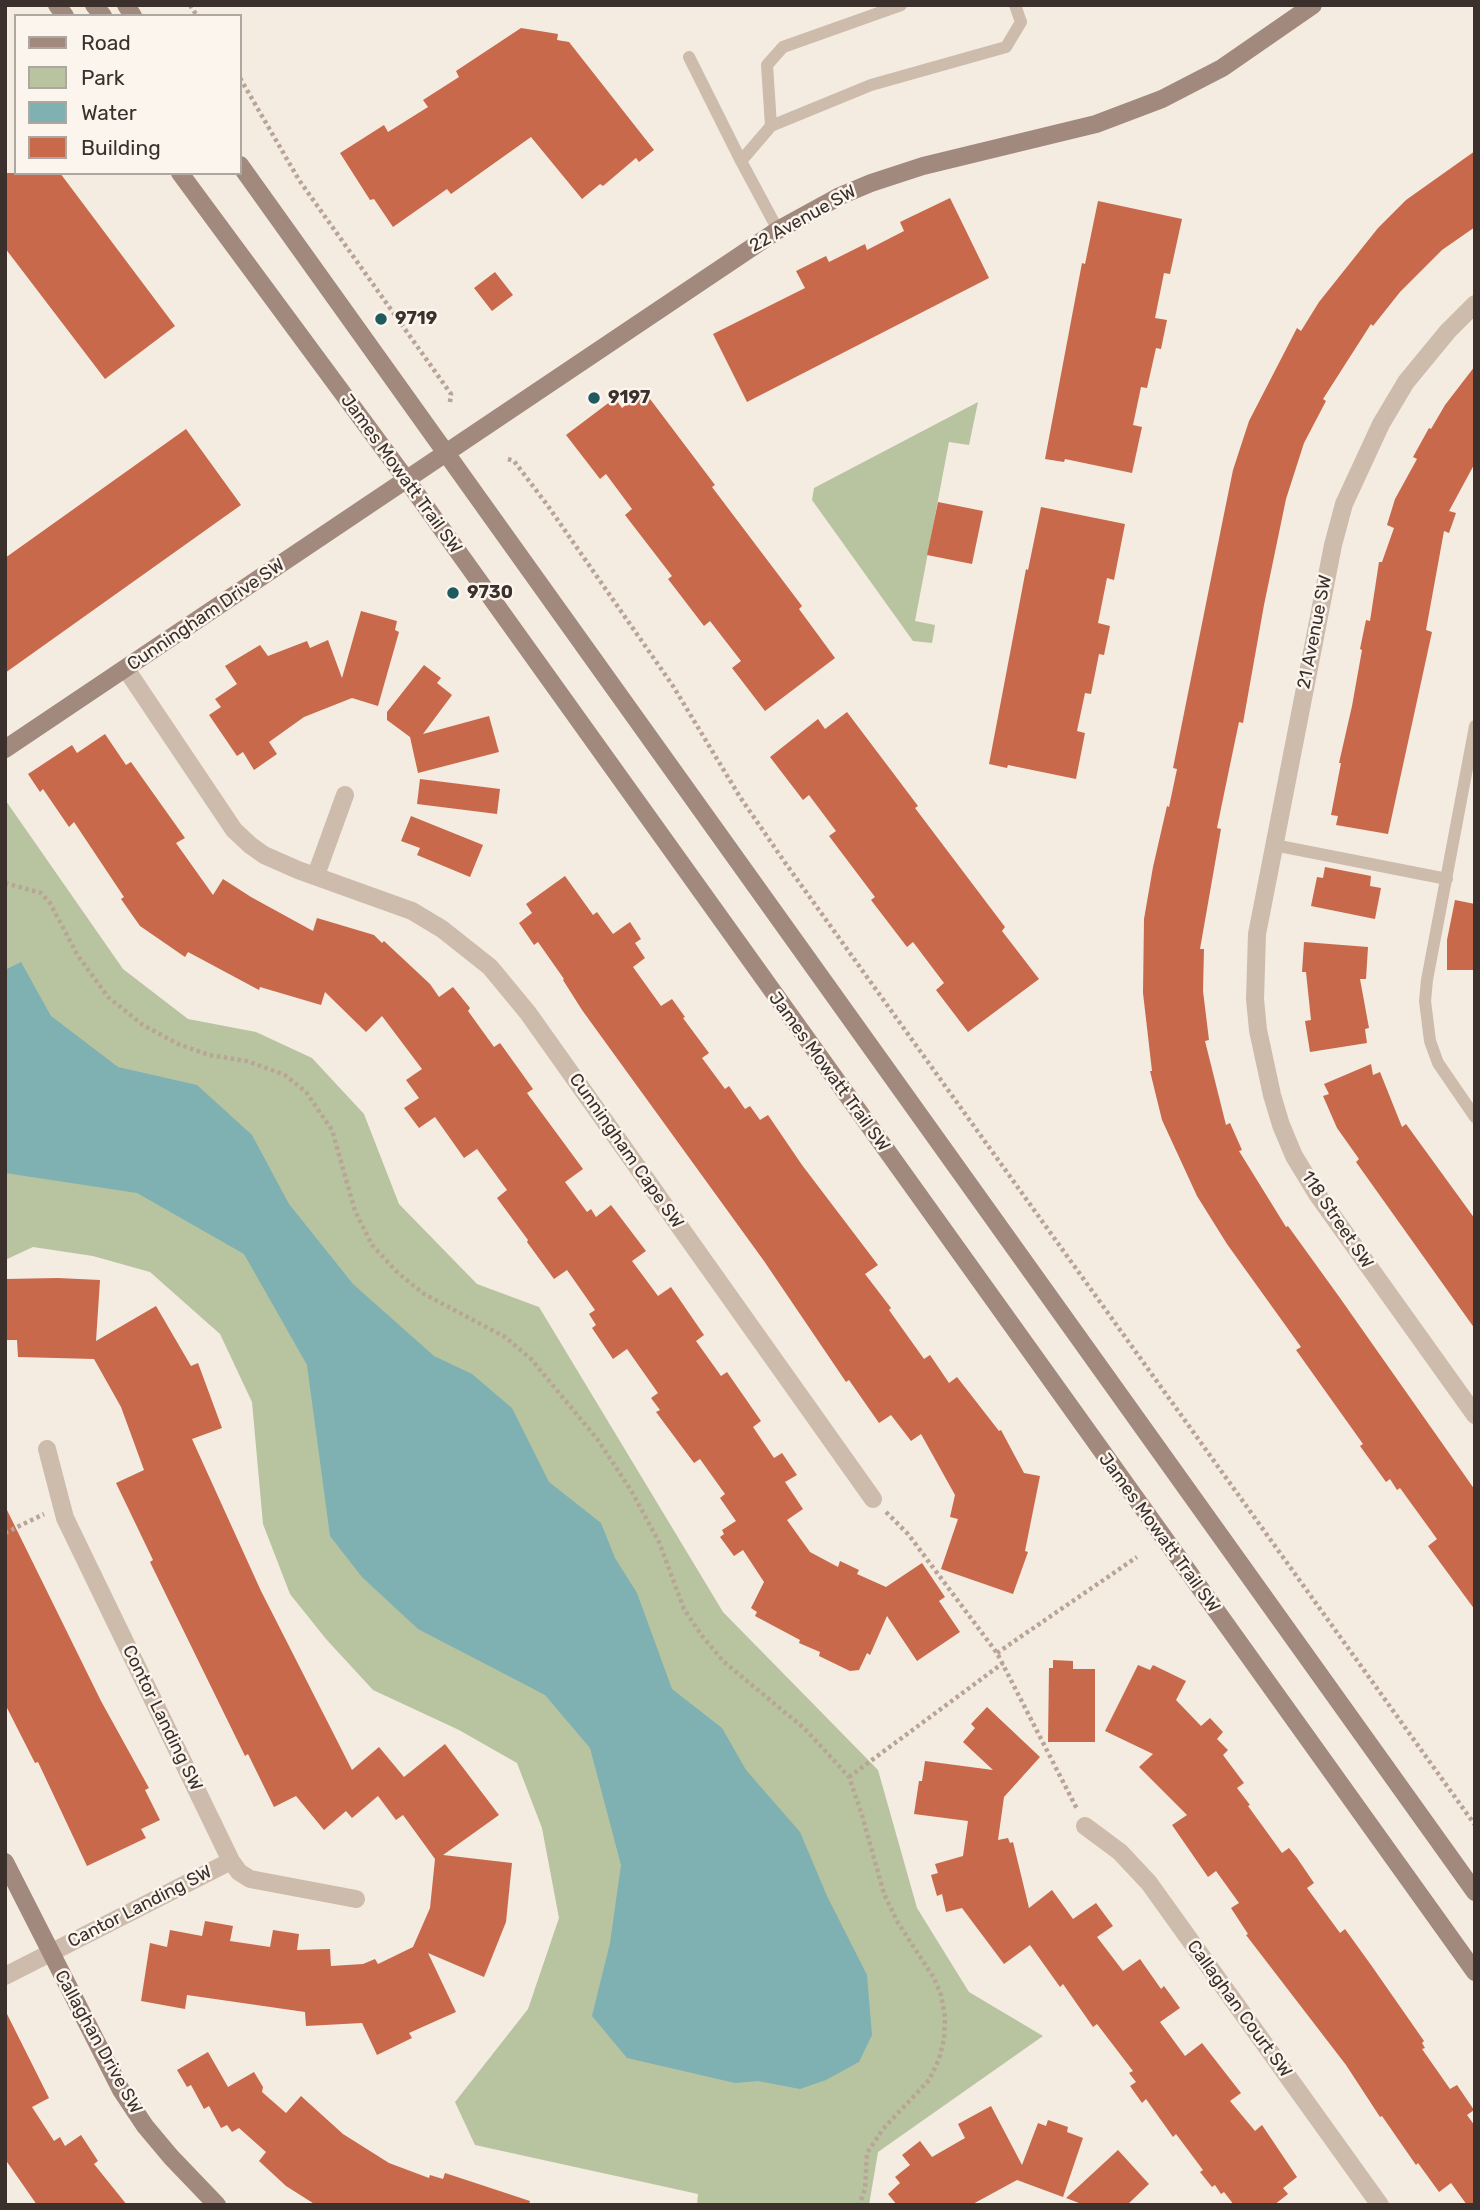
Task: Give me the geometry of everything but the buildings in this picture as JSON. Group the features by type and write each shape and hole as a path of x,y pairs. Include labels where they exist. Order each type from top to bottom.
{"main road":[{"name":"22 Avenue SW","path":"406,479 778,230 840,196 923,166 1096,124 1162,99 1222,68 1309,6"},
{"path":"242,168 1475,1892"},
{"name":"James Mowatt Trail SW","path":"181,175 406,479 1475,1972"},
{"name":"Cunningham Drive SW","path":"5,749 406,479"},
{"name":"Callaghan Drive SW","path":"5,1862 121,2090 171,2157 217,2205"}],"street":[{"name":"21 Avenue SW","path":"1255,999 1257,934 1332,545 1344,504 1381,424 1406,382 1448,331 1475,304"},
{"name":"Cunningham Cape SW","path":"126,669 234,830 250,845 264,855 298,870 388,901 422,917 468,947 508,987 873,1499"},
{"path":"316,875 345,796"},
{"name":"118 Street SW","path":"1255,999 1258,1030 1272,1096 1294,1156 1317,1194 1475,1415"},
{"name":"Contor Landing SW","path":"47,1449 60,1505 239,1872 250,1879 356,1899"},
{"name":"Callaghan Court SW","path":"1085,1825 1120,1852 1149,1883 1380,2205"},
{"name":"Cantor Landing SW","path":"5,1976 231,1860"}],"lane":[{"path":"771,126 767,65 783,47 901,5"},
{"path":"741,161 771,126 871,85 1006,47 1021,22 1014,5"},
{"path":"689,57 778,230"},
{"path":"1475,726 1427,980 1426,1018 1438,1063 1475,1117"},
{"path":"1274,845 1447,879"}],"path":[{"path":"242,81 299,180 451,394 450,402"},
{"path":"508,459 514,461 548,506 673,686 740,797 786,864 1475,1825"},
{"path":"5,883 41,893 50,903 78,956 108,996 144,1025 178,1044 209,1055 247,1061 285,1075 306,1092 332,1130 355,1211 372,1245 398,1273 424,1294 505,1337 531,1359 598,1440 632,1492 659,1542 684,1609 702,1636 724,1662 805,1729 849,1777 884,1894 898,1923 942,1995 945,2017 944,2039 939,2059 929,2080 883,2129 867,2153 865,2189 859,2205"},
{"path":"873,1499 908,1534 997,1653 1085,1825"},
{"path":"5,1533 60,1505"},
{"path":"997,1653 1137,1557"},
{"path":"849,1777 1003,1663"}],"green space":[{"path":"978,402 969,445 949,442 915,621 935,625 932,643 913,641 812,500 814,488"},
{"path":"6,801 123,969 188,1019 256,1032 312,1058 364,1114 399,1204 477,1284 539,1307 723,1612 878,1770 917,1908 969,1992 1043,2036 878,2152 869,2205 697,2205 698,2194 475,2145 455,2102 528,2009 559,1918 542,1828 517,1763 459,1730 373,1690 326,1639 290,1594 263,1524 252,1402 220,1334 150,1272 93,1256 33,1247 5,1260"}],"water":[{"path":"21,962 51,1016 118,1067 197,1085 252,1135 289,1204 353,1284 434,1356 472,1374 512,1408 549,1482 601,1523 615,1558 637,1593 672,1689 722,1728 746,1770 800,1832 827,1896 867,1975 872,2035 859,2062 826,2080 800,2089 758,2081 735,2083 627,2058 592,2016 610,1943 621,1865 590,1748 545,1695 418,1629 362,1577 330,1536 307,1365 244,1254 137,1193 5,1173 5,970"}],"place":[{"name":"9719","path":"381,319"},
{"name":"9197","path":"594,398"},
{"name":"9730","path":"453,593"}]}
